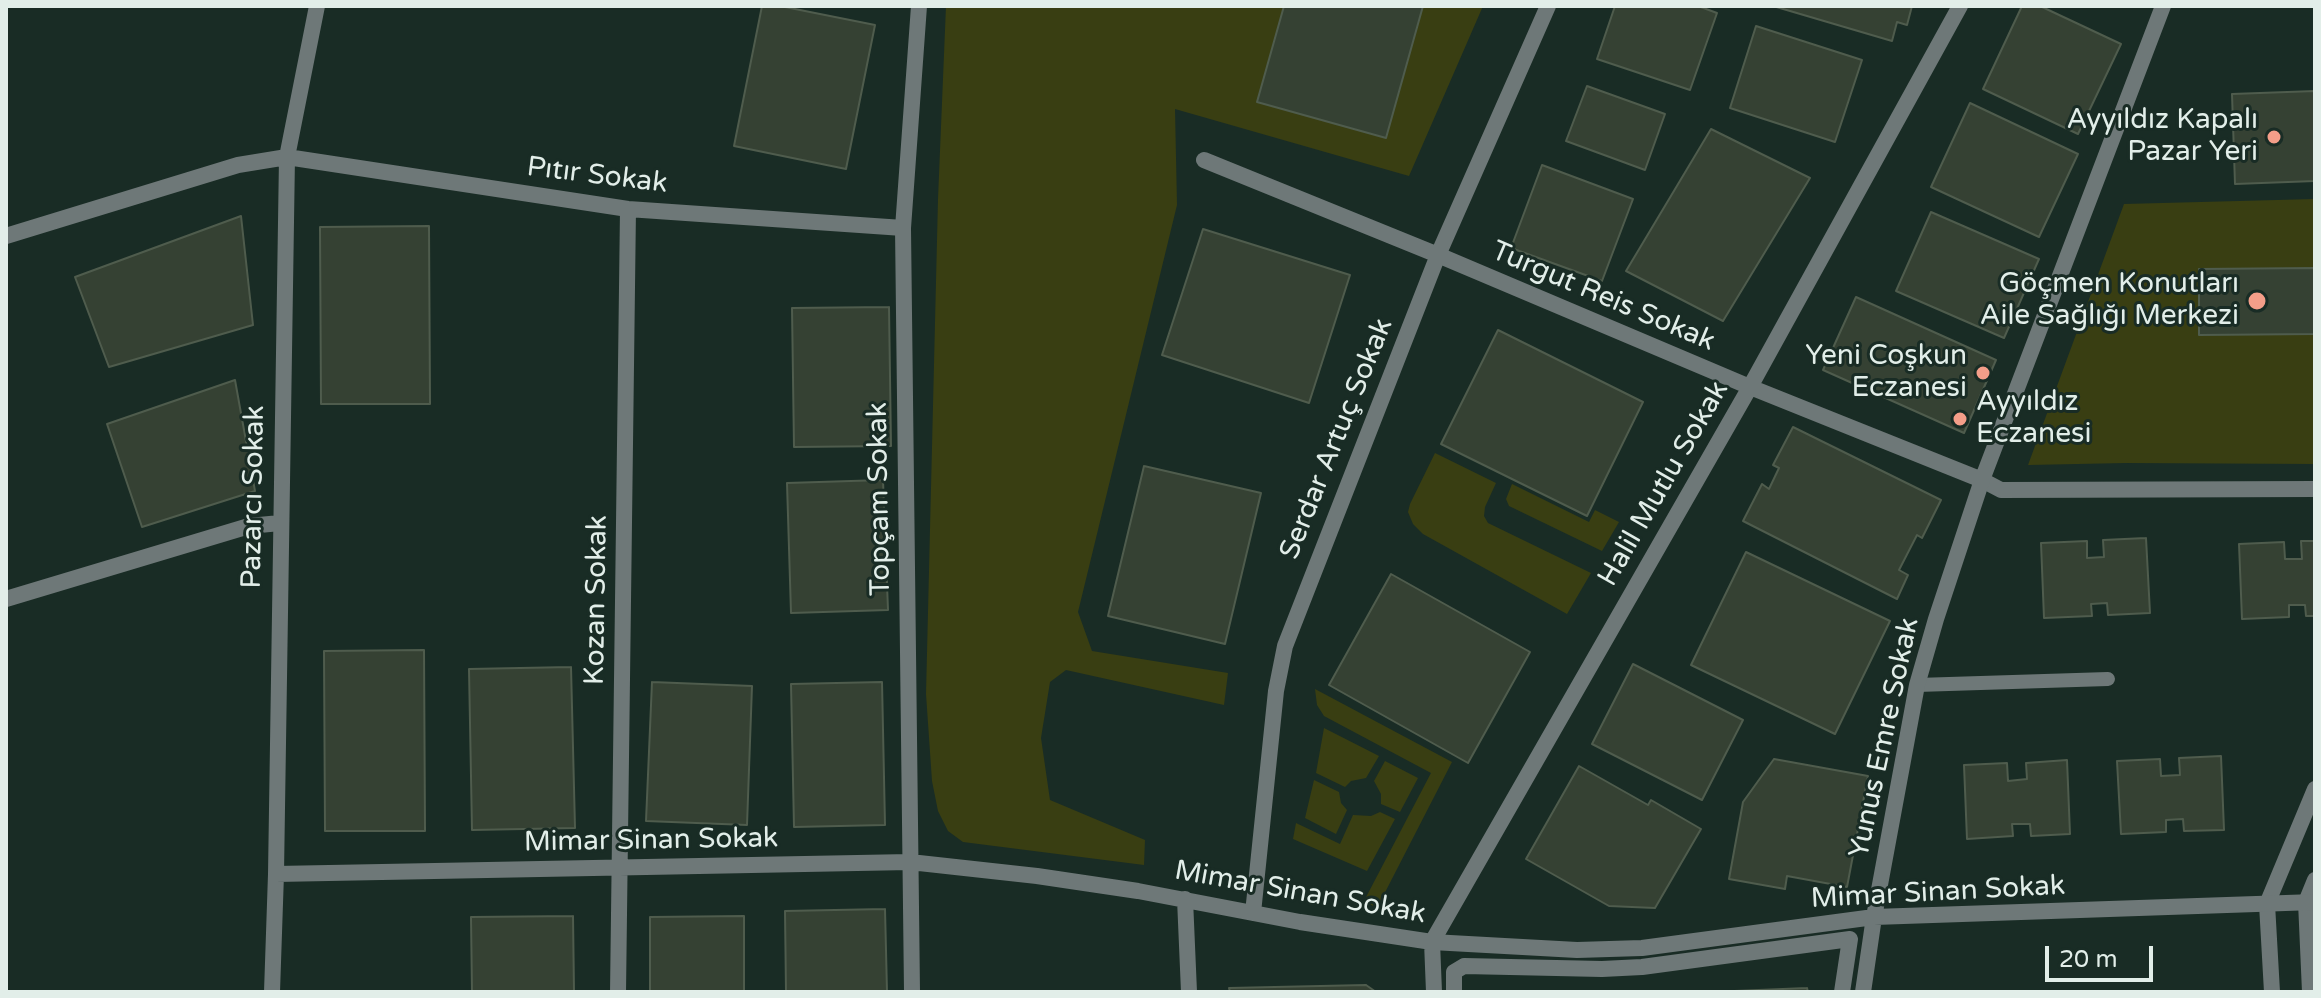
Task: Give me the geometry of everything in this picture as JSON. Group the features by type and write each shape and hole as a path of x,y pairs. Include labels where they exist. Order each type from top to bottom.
{"street":[{"name":"Pazarcı Sokak","path":"272,992 287,157 317,6"},
{"name":"Topçam Sokak","path":"912,992 903,228 919,6"},
{"name":"Serdar Artuç Sokak","path":"1253,913 1276,691 1285,646 1438,255 1548,6"},
{"name":"Halil Mutlu Sokak","path":"1432,942 1750,387 1960,6"},
{"name":"Yunus Emre Sokak","path":"1863,992 1917,685 1936,619 1982,480 2163,6"},
{"name":"Pıtır Sokak","path":"6,236 238,165 287,157 628,209 903,228"},
{"name":"Turgut Reis Sokak","path":"1204,160 2001,490 2315,489"},
{"name":"Kozan Sokak","path":"618,992 628,209"},
{"path":"6,599 249,526 280,523"},
{"path":"2272,992 2267,904 2315,789"},
{"name":"Mimar Sinan Sokak","path":"276,874 910,862 1037,876 1432,942 1577,950 1642,948 1874,917 2310,902"},
{"path":"2310,992 2310,902 2315,880"},
{"path":"1185,899 1189,992"},
{"path":"1454,992 1454,972 1464,966 1642,967 1850,939 1842,992"},
{"path":"1432,942 1434,992"}],"lane":[{"path":"1917,685 2108,679"}],"green space":[{"path":"946,6 1483,6 1409,176 1175,109 1177,205 1078,612 1092,651 1228,673 1224,705 1066,670 1050,682 1041,738 1050,800 1145,840 1144,865 963,842 948,831 938,811 932,781 926,694"},
{"name":"Göçmen Konutları Aile Sağlığı Merkezi","path":"2315,199 2315,464 2028,465 2124,204"},
{"path":"1435,453 1496,483 1485,507 1484,516 1488,523 1591,573 1567,614 1423,534 1413,524 1408,512 1410,504"},
{"path":"1512,484 1589,522 1595,510 1619,522 1602,551 1509,506 1506,499"},
{"path":"1315,689 1452,762 1377,908 1364,901 1431,773 1324,716 1317,705"},
{"path":"1324,728 1379,756 1366,778 1351,781 1345,787 1316,773"},
{"path":"1385,761 1418,778 1400,812 1381,804 1381,794 1374,781"},
{"path":"1314,780 1339,792 1341,803 1347,810 1336,834 1305,818"},
{"path":"1380,812 1395,819 1367,871 1293,839 1296,823 1340,844 1353,815 1371,816"}],"building":[{"path":"762,6 780,6 875,25 846,169 734,146"},
{"path":"1284,6 1423,6 1386,138 1257,102"},
{"path":"1615,6 1698,6 1717,13 1690,90 1597,59"},
{"path":"1773,6 1912,6 1907,25 1897,22 1892,41"},
{"path":"2022,6 2040,6 2121,44 2078,134 1983,89"},
{"path":"1756,26 1862,60 1835,142 1730,108"},
{"path":"1587,86 1665,114 1645,170 1566,141"},
{"name":"Ayyıldız Kapalı Pazar Yeri","path":"2315,91 2315,181 2235,184 2232,94"},
{"path":"1970,103 2078,154 2039,237 1931,187"},
{"path":"1711,129 1810,178 1723,321 1626,271"},
{"path":"1542,165 1633,199 1602,281 1511,248"},
{"path":"1931,212 2039,259 2004,338 1896,291"},
{"path":"241,216 253,325 109,367 75,277"},
{"path":"429,226 430,404 321,404 320,227"},
{"path":"1203,229 1350,275 1309,403 1162,355"},
{"name":"Göçmen Konutları Aile Sağlığı Merkezi","path":"2315,268 2315,334 2199,335 2199,269"},
{"path":"1856,297 1996,360 1964,433 1823,370"},
{"path":"889,307 891,446 794,447 792,308"},
{"path":"1498,330 1643,402 1587,516 1441,444"},
{"path":"235,380 255,491 142,527 107,424"},
{"path":"1793,427 1941,500 1922,538 1917,535 1899,570 1908,575 1897,599 1743,521 1762,484 1769,489 1779,468 1773,465"},
{"path":"1144,466 1261,493 1225,644 1108,616"},
{"path":"883,480 888,610 791,613 787,483"},
{"path":"2146,538 2150,613 2108,615 2107,603 2091,604 2092,616 2044,618 2041,543 2087,541 2087,558 2104,557 2103,540"},
{"path":"2301,541 2315,541 2315,616 2306,616 2305,605 2289,605 2289,617 2242,619 2239,544 2284,542 2285,559 2302,559"},
{"path":"1746,552 1890,621 1835,734 1691,665"},
{"path":"1391,574 1530,652 1468,763 1329,685"},
{"path":"424,650 425,831 325,831 324,651"},
{"path":"1633,664 1743,720 1702,800 1592,744"},
{"path":"571,667 575,828 472,830 469,669"},
{"path":"652,682 752,686 747,825 646,821"},
{"path":"882,682 885,825 794,827 791,684"},
{"path":"2221,756 2224,830 2184,831 2183,819 2166,820 2166,832 2121,834 2117,761 2160,759 2161,776 2180,775 2179,758"},
{"path":"1774,759 1868,776 1847,887 1787,876 1785,889 1729,879 1743,802"},
{"path":"2067,760 2070,834 2031,836 2030,824 2012,824 2013,836 1967,839 1964,765 2007,763 2008,781 2027,779 2026,763"},
{"path":"1579,766 1648,805 1651,800 1701,829 1655,908 1609,906 1526,859"},
{"path":"885,909 887,992 786,992 785,911"},
{"path":"573,916 574,992 472,992 471,917"},
{"path":"744,916 744,992 650,992 650,917"},
{"path":"1366,985 1376,992 1230,992 1229,988"},
{"path":"1807,988 1808,992 1710,992"}],"place":[{"name":"Ayyıldız Kapalı Pazar Yeri","path":"2274,137"},
{"name":"Göçmen Konutları Aile Sağlığı Merkezi","path":"2257,301"},
{"name":"Yeni Coşkun Eczanesi","path":"1983,373"},
{"name":"Ayyıldız Eczanesi","path":"1960,419"}]}
